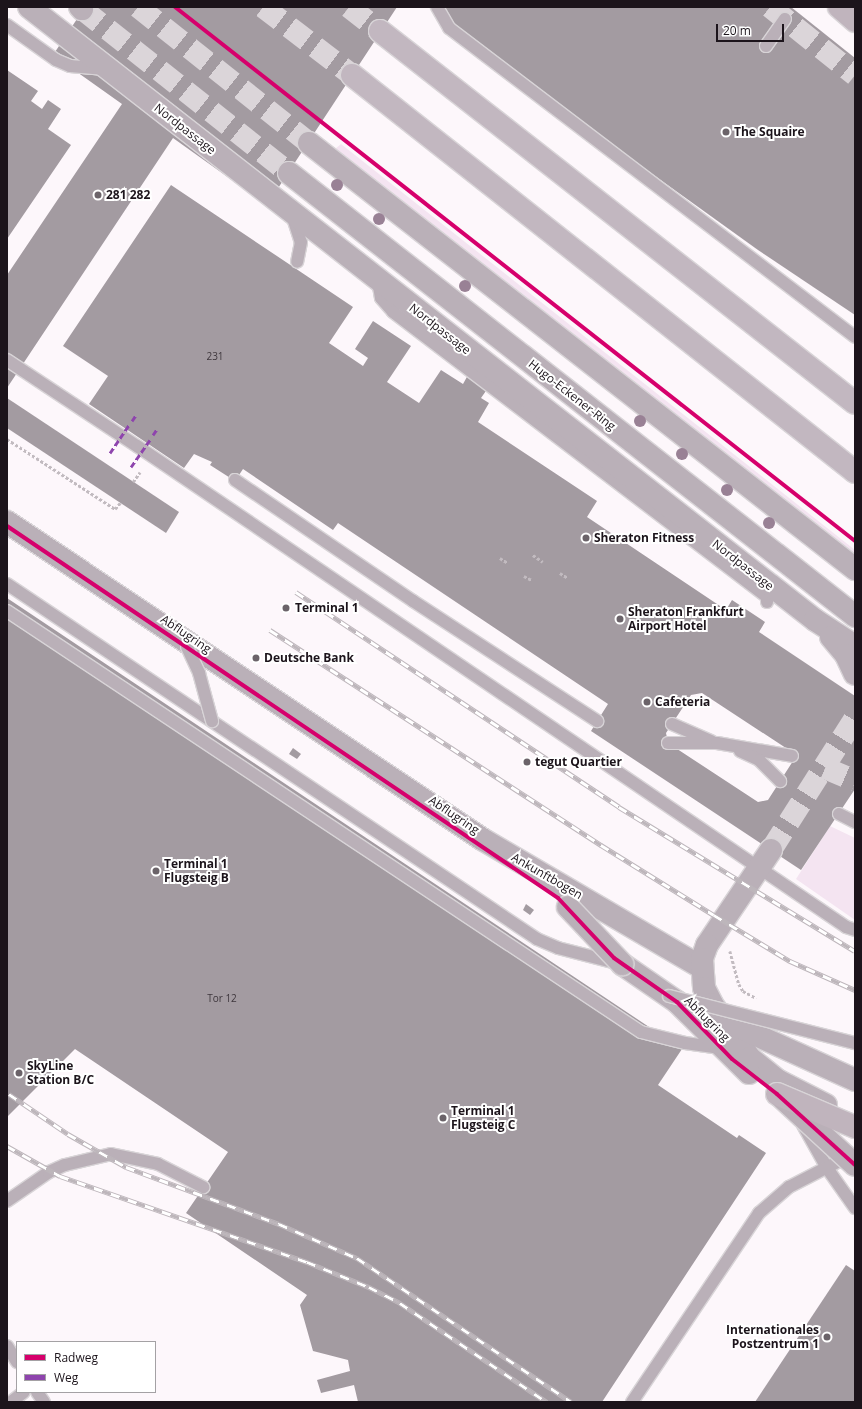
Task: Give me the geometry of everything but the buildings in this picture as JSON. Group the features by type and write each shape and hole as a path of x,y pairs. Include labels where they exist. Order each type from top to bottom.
{"highway":[{"path":"839,7 855,21"},
{"path":"380,31 855,402"},
{"path":"352,75 855,472"},
{"path":"777,1087 855,1127"}],"street":[{"name":"Nordpassage","path":"29,7 815,620 855,646"},
{"path":"309,143 855,569"},
{"name":"Hugo-Eckener-Ring","path":"289,173 855,616"},
{"name":"Ankunftbogen","path":"7,522 465,828 702,967"},
{"name":"Abflugring","path":"7,526 558,898 622,964 669,996 746,1071 777,1087 855,1120"},
{"path":"815,620 846,655 855,674"},
{"path":"771,850 707,945 702,967 704,988 723,1020 855,1080"},
{"name":"Abflugring","path":"723,1020 750,1058 855,1165"}],"lane":[{"path":"437,7 449,28 855,338"},
{"path":"766,46 785,19"},
{"path":"7,25 56,60 70,66 108,69"},
{"path":"290,211 298,226 301,242 297,262"},
{"path":"378,280 382,298 393,312 767,597 767,602"},
{"path":"7,360 137,446 759,868 855,930"},
{"path":"235,480 436,616 597,721"},
{"path":"7,584 537,939 558,948 622,964"},
{"path":"7,611 641,1032 685,1043 722,1048"},
{"path":"187,647 199,673 212,721"},
{"path":"672,724 759,760 780,781"},
{"path":"668,743 717,743 792,756"},
{"path":"839,814 855,822"},
{"path":"669,996 855,1043"},
{"path":"777,1087 827,1168 855,1208"},
{"path":"632,1402 759,1213 789,1187 855,1153"},
{"path":"7,1201 49,1172 65,1164 111,1154 158,1164 203,1187"},
{"path":"7,1346 16,1360"},
{"path":"12,1402 23,1393"},
{"path":"38,1393 44,1402"}],"path":[{"path":"7,439 115,509 120,503"},
{"path":"133,482 140,472"},
{"path":"534,555 543,562"},
{"path":"500,558 508,563"},
{"path":"560,573 568,578"},
{"path":"524,576 532,580"},
{"path":"722,923 739,984 743,991 761,1000"}],"shaded area":[{"path":"341,144 855,550 855,559 335,149"},
{"path":"830,826 855,838 855,920 796,879"}],"tunnel":[{"path":"138,7 309,143"},
{"path":"263,7 352,75"},
{"path":"349,7 380,31"},
{"path":"770,7 855,75"},
{"path":"82,9 289,173"},
{"path":"771,850 855,718"},
{"path":"825,768 855,781"}],"railway":[{"path":"296,592 619,807 855,951"},
{"path":"270,630 601,845 714,915 790,961 855,990"},
{"path":"9,1094 68,1134 126,1167 279,1224 357,1258 571,1402"},
{"path":"7,1146 60,1176 307,1262 369,1287 400,1303 547,1402"}],"marked path":[{"path":"132,421 136,415"},
{"path":"110,453 129,425"},
{"path":"153,435 157,429"},
{"path":"131,467 150,440"}],"cycle path":[{"path":"175,7 855,541"},
{"path":"7,526 558,898 614,958 677,1002 732,1059 777,1094 855,1165"}],"place":[{"name":"The Squaire","path":"726,132"},
{"name":"281 282","path":"98,195"},
{"name":"Sheraton Fitness","path":"586,538"},
{"name":"Terminal 1","path":"286,608"},
{"name":"Sheraton Frankfurt Airport Hotel","path":"620,619"},
{"name":"Deutsche Bank","path":"256,658"},
{"name":"Cafeteria","path":"647,702"},
{"name":"tegut Quartier","path":"527,762"},
{"name":"Terminal 1 Flugsteig B","path":"156,871"},
{"name":"SkyLine Station B/C","path":"19,1073"},
{"name":"Terminal 1 Flugsteig C","path":"443,1118"},
{"name":"Internationales Postzentrum 1","path":"827,1337"}]}
